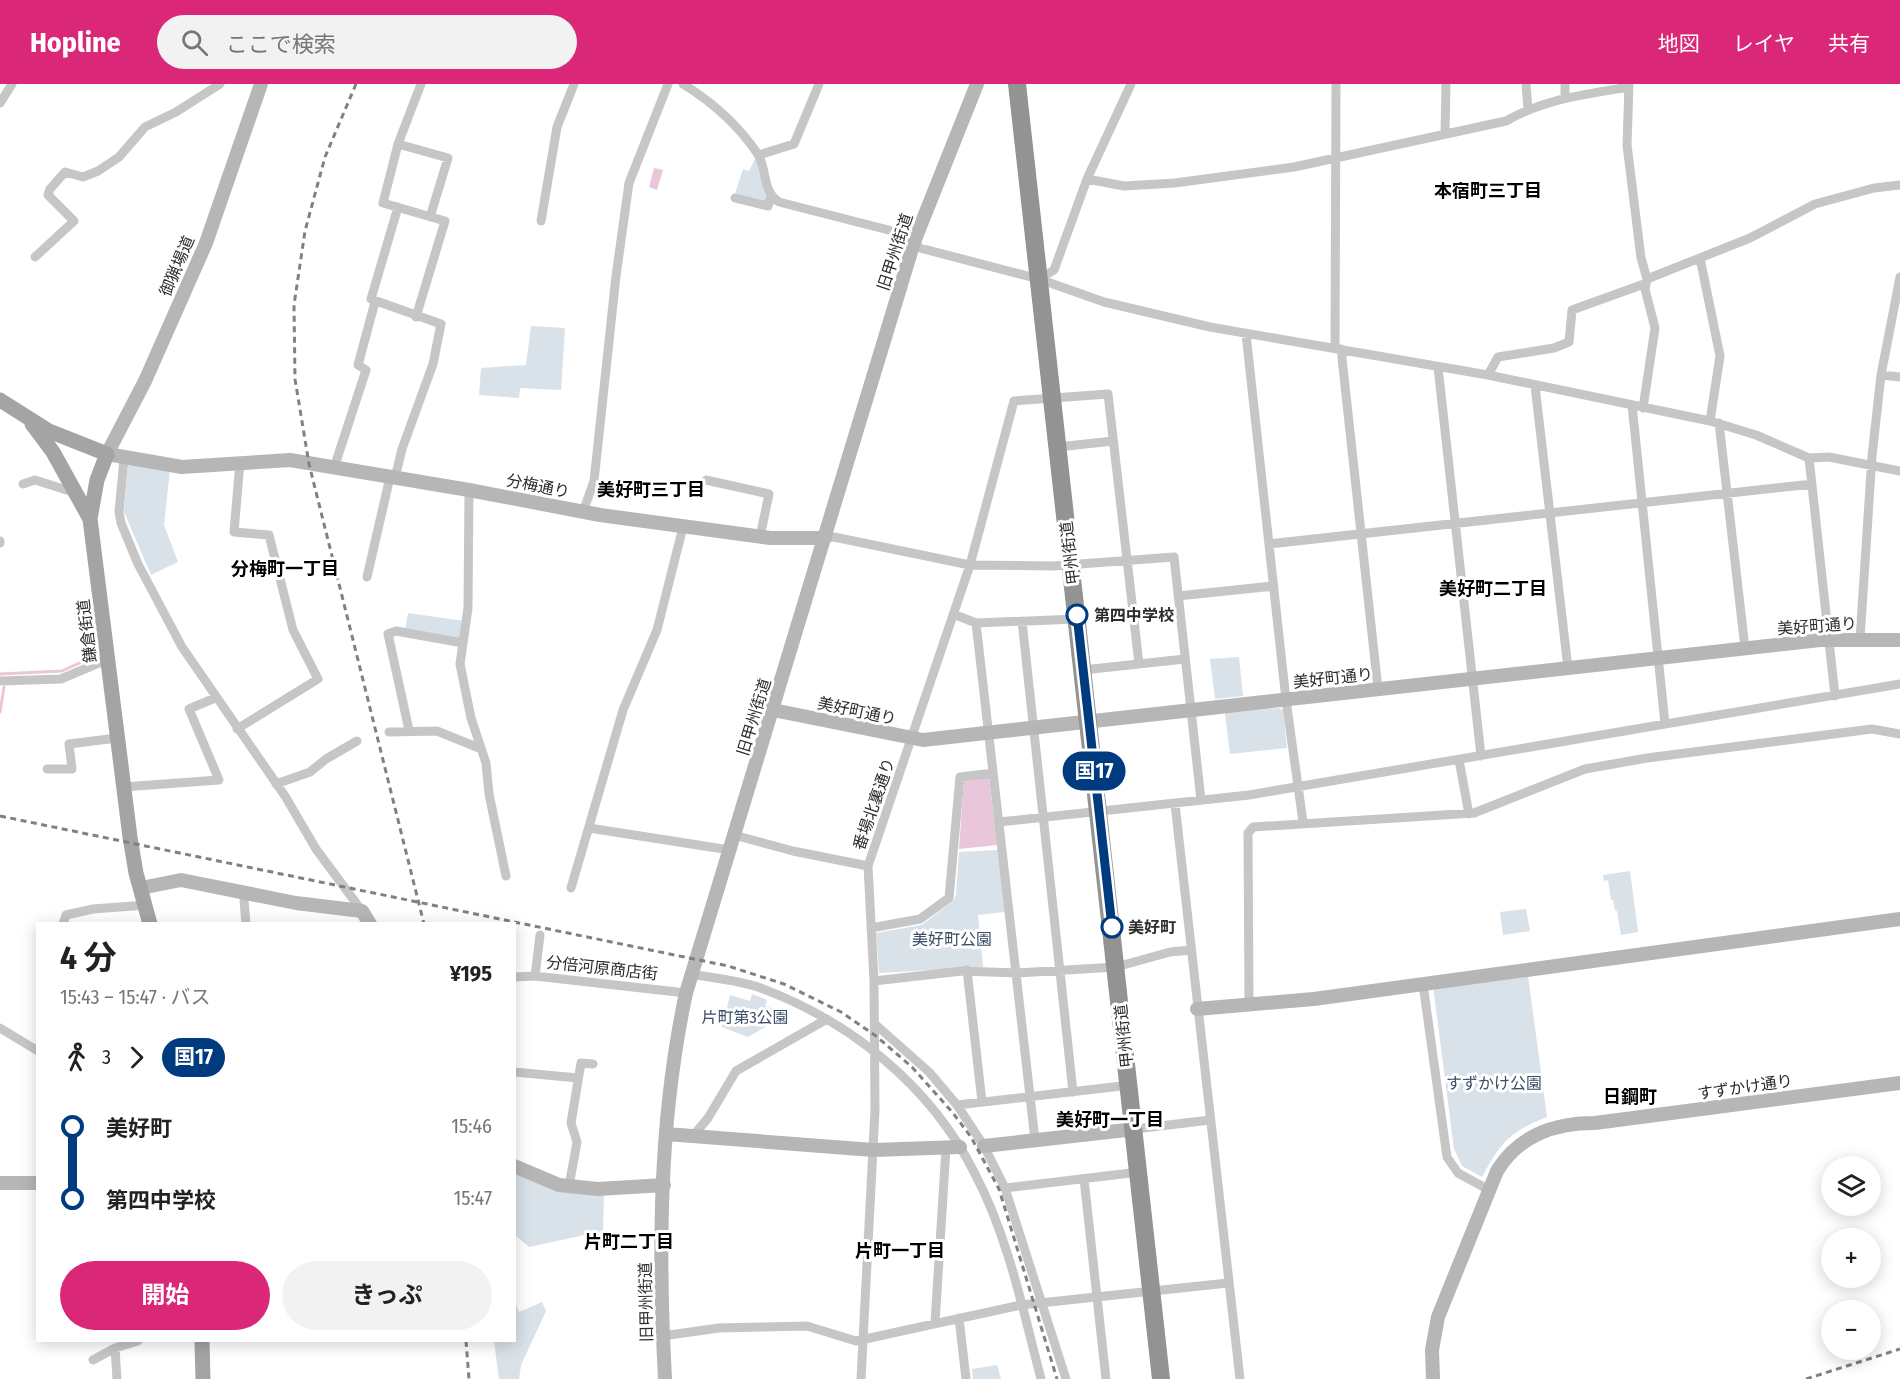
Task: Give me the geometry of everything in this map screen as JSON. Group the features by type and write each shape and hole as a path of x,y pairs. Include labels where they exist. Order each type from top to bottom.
{"highway":[{"name":"甲州街道","path":"1017,84 1058,447 1079,564 1077,619 1161,1379"}],"main road":[{"path":"0,400 49,431 107,454"},
{"path":"28,419 54,452 90,519"},
{"name":"鎌倉街道","path":"107,454 97,480 90,519 123,787 141,888 150,922"},
{"path":"202,1342 203,1379"}],"street":[{"path":"0,103 12,84"},
{"path":"35,257 74,220 48,195 65,172 83,177 98,171 119,157 145,127 176,112 220,84"},
{"name":"御猟場道","path":"107,454 154,359 206,243 261,84"},
{"path":"416,317 445,221 383,203 398,144 422,84"},
{"path":"541,220 557,127 574,84"},
{"path":"583,512 594,481 616,276 629,183 668,84"},
{"path":"683,84 711,101 759,155 771,196 768,206 735,198"},
{"path":"759,155 794,144 819,84"},
{"name":"旧甲州街道","path":"665,1379 660,1262 667,1099 686,993 914,242 977,84"},
{"path":"1039,279 1054,270 1088,179 1131,84"},
{"path":"1336,84 1338,349 1378,689"},
{"path":"1445,132 1446,84"},
{"path":"1526,84 1528,109"},
{"path":"1564,98 1565,84"},
{"path":"1088,179 1124,186 1175,183 1337,159 1445,132 1506,121 1528,109 1564,98 1629,86 1627,146 1641,258 1655,328 1643,408"},
{"path":"398,144 448,158 430,217"},
{"path":"1488,375 1498,357 1554,348 1569,342 1572,310 1750,238 1815,204 1874,188 1900,185"},
{"path":"771,196 779,202 908,235 920,248 1039,279 1104,302 1246,334 1488,375 1714,422 1756,435 1809,458 1828,457 1900,471"},
{"path":"367,577 393,477 433,364 441,324 416,317 371,299 398,207"},
{"path":"1700,258 1720,356 1714,422 1726,493 1745,648"},
{"path":"1860,639 1872,464 1881,375 1900,276"},
{"path":"334,468 366,370 358,365 375,302"},
{"path":"1246,334 1286,700 1303,822"},
{"path":"1438,367 1481,756"},
{"path":"1881,375 1900,376"},
{"path":"1535,386 1568,668"},
{"path":"1052,397 1108,394 1139,664"},
{"name":"番場北裏通り","path":"861,1379 873,1150 876,1025 868,866 970,565 1014,401 1052,397"},
{"path":"1632,405 1665,724"},
{"path":"1058,447 1113,441"},
{"name":"分梅通り","path":"107,454 124,459 182,467 281,460 683,527 760,537 834,537 970,565 1053,566 1174,558 1179,596"},
{"path":"1809,458 1835,696"},
{"path":"124,459 119,512 128,542 182,647 276,784 316,849 369,922"},
{"path":"237,729 318,679 293,630 269,535 234,532 240,462"},
{"path":"23,484 36,480 78,494"},
{"path":"706,480 769,494 760,537"},
{"path":"1269,544 1812,484"},
{"path":"469,490 470,571 462,680 479,748 486,763 489,794 506,876"},
{"path":"571,888 623,710 657,630 683,527"},
{"path":"1201,801 1179,596 1273,586"},
{"path":"953,614 976,623 1077,619"},
{"path":"1022,621 1073,1092"},
{"path":"976,623 1035,1140"},
{"path":"409,730 388,634 396,632 463,643"},
{"name":"美好町通り","path":"773,710 912,740 1745,648 1829,640 1900,640"},
{"path":"0,681 60,679 108,659"},
{"path":"1083,670 1185,659"},
{"path":"999,822 1201,801 1297,787 1900,684"},
{"path":"123,787 219,780 189,709 215,698"},
{"path":"1249,1004 1248,832 1258,825 1469,814 1585,769 1647,758 1872,729 1900,734"},
{"path":"389,732 437,731 479,748"},
{"path":"47,770 72,769 69,744 117,738"},
{"path":"276,784 310,772 326,759 357,741"},
{"path":"1459,760 1469,814"},
{"path":"871,928 920,919 949,898 960,777 993,773"},
{"path":"1174,804 1240,1379"},
{"path":"589,828 730,850"},
{"path":"734,835 793,851 868,866"},
{"path":"141,888 181,880 296,903 362,911"},
{"path":"244,901 246,922"},
{"path":"64,922 66,915 93,909 146,905"},
{"path":"1197,1009 1314,999 1900,919"},
{"path":"535,976 540,935"},
{"path":"874,981 967,970 1017,973 1116,967 1170,952 1191,950"},
{"path":"967,970 982,1102"},
{"path":"691,974 756,987 827,1019 875,1052 921,1095 960,1147 996,1221 1041,1379"},
{"name":"分倍河原商店街","path":"516,977 535,976 686,993"},
{"path":"1423,984 1447,1157 1458,1173 1491,1191"},
{"path":"693,1136 708,1118 736,1071 827,1019"},
{"path":"876,1025 922,1065 957,1105 984,1146 1005,1188 1066,1379"},
{"path":"0,1028 36,1051"},
{"path":"569,1186 577,1142 572,1123 580,1063 593,1064"},
{"path":"516,1072 578,1078"},
{"name":"すずかけ通り","path":"1433,1379 1432,1350 1438,1317 1502,1165 1528,1139 1556,1127 1595,1124 1900,1083"},
{"path":"957,1105 1130,1085"},
{"path":"984,1146 1210,1120"},
{"path":"666,1134 873,1150 960,1147"},
{"path":"935,1323 946,1148"},
{"path":"516,1167 552,1182 569,1186 598,1189 664,1185"},
{"path":"1005,1188 1139,1172"},
{"path":"1083,1179 1106,1379"},
{"path":"0,1183 36,1183"},
{"path":"662,1336 719,1328 807,1326 856,1341 1021,1305 1228,1283"},
{"path":"959,1318 966,1379"},
{"path":"93,1360 116,1348 135,1342"},
{"path":"116,1348 117,1379"}],"green space":[{"path":"756,157 765,192 768,195 766,203 735,194 743,169 749,171"},
{"path":"531,326 565,328 561,390 520,388 519,398 479,395 481,368 526,365"},
{"path":"136,464 170,470 164,525 178,562 151,575 124,512 128,465"},
{"path":"408,613 464,621 462,639 405,630"},
{"path":"1239,657 1243,696 1215,699 1210,659"},
{"path":"1279,708 1283,710 1287,748 1230,754 1225,713"},
{"name":"美好町公園","path":"998,850 1005,912 978,915 983,967 879,973 876,933 922,925 953,901 956,895 959,852"},
{"path":"1630,871 1638,932 1621,935 1608,880 1604,881 1603,875"},
{"path":"1526,909 1530,931 1503,935 1500,912"},
{"name":"すずかけ公園","path":"1528,976 1547,1117 1523,1128 1507,1140 1482,1177 1462,1166 1454,1149 1433,986"},
{"name":"片町第3公園","path":"752,994 767,1000 765,1006 778,1010 780,1018 748,1037 722,1027 730,995 750,1001"},
{"path":"516,1171 604,1192 603,1231 529,1247 516,1236"},
{"path":"542,1302 546,1311 521,1365 519,1379 499,1379 494,1342 516,1342 516,1305 519,1312"},
{"path":"997,1365 1001,1379 973,1379 972,1369"}],"shaded area":[{"path":"654,168 663,170 657,190 649,187"},
{"path":"989,778 997,845 959,849 964,780"}],"waterway":[{"path":"0,674 62,671 101,653"},
{"path":"0,712 4,687"}],"railway":[{"path":"356,84 325,157 305,231 294,305 295,379 309,464 424,922"},
{"path":"0,816 514,922"},
{"path":"516,922 728,966 784,984 841,1012 876,1036 912,1067 953,1113 971,1137 999,1189 1057,1379"},
{"path":"466,1342 469,1379"},
{"path":"1806,1379 1900,1349"}],"bus line":[{"name":"国17","path":"1077,615 1112,927"}],"place":[{"name":"第四中学校","path":"1077,615"},
{"name":"美好町","path":"1112,927"}],"district":[{"name":"本宿町三丁目","path":"1488,191"},
{"name":"美好町三丁目","path":"651,490"},
{"name":"分梅町一丁目","path":"285,569"},
{"name":"美好町二丁目","path":"1493,589"},
{"name":"日鋼町","path":"1630,1097"},
{"name":"美好町一丁目","path":"1110,1120"},
{"name":"片町二丁目","path":"629,1242"},
{"name":"片町一丁目","path":"900,1251"}]}
